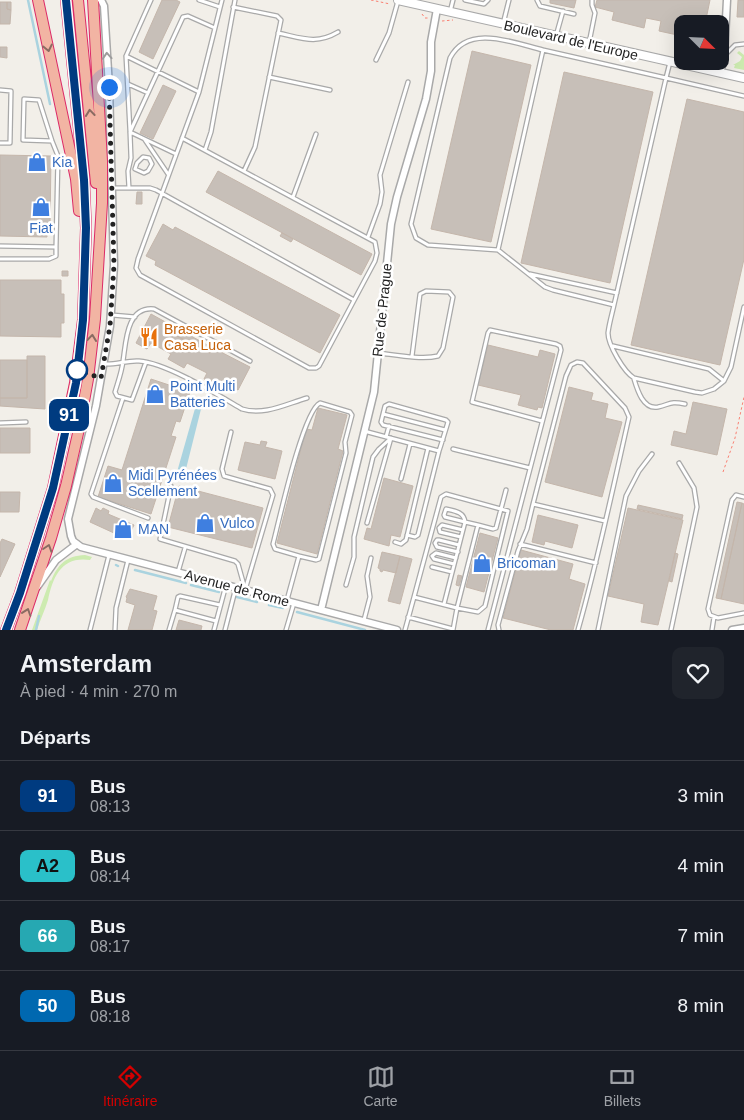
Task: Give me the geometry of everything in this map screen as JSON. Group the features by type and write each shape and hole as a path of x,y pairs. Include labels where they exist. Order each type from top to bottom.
{"highway":[{"path":"38,0 76,179 84,279"},
{"path":"6,630 20,593 53,488 76,383 83,320 86,228 84,180 66,0"},
{"path":"78,0 96,179 97,267"},
{"path":"20,630 54,529 79,429 88,379 102,203 102,161 94,0"}],"street":[{"path":"33,594 56,560 77,544 69,532 69,513 96,406 111,315 114,265 109,87 104,6 101,0"},
{"name":"Boulevard de l'Europe","path":"398,0 744,78"},
{"path":"726,15 727,0"},
{"name":"Rue de Prague","path":"321,610 374,392 391,224 397,197 426,99 431,71 431,42 437,9"},
{"name":"Avenue de Rome","path":"77,544 128,560 364,621 382,628 397,630"},
{"path":"732,630 744,628"}],"lane":[{"path":"129,188 128,171 131,162 126,56 151,0"},
{"path":"199,0 220,8"},
{"path":"182,138 375,242 377,253 375,261 319,366 313,369 309,368 140,275 136,268 168,175 199,92 222,0"},
{"path":"205,150 212,132 234,0"},
{"path":"376,60 389,34 398,0"},
{"path":"450,12 453,0"},
{"path":"465,0 484,4 488,0"},
{"path":"503,24 509,0"},
{"path":"537,0 540,6 574,14"},
{"path":"589,43 595,13 592,0"},
{"path":"233,7 278,16 281,20 255,147 244,171"},
{"path":"556,36 563,12"},
{"path":"130,132 183,17 188,16 215,28"},
{"path":"278,33 319,40 338,32"},
{"path":"614,305 553,290 539,283 498,250 428,245 416,238 411,224 448,67 454,51 465,42 483,37 744,96"},
{"path":"729,49 735,45 744,44"},
{"path":"498,250 543,50"},
{"path":"126,56 199,92"},
{"path":"670,62 608,333 612,346 626,372 634,378 702,393 714,389 724,381 731,367 744,307"},
{"path":"269,77 330,90"},
{"path":"368,237 380,204 382,192 380,174 408,82"},
{"path":"128,84 148,93"},
{"path":"0,90 12,90 10,143 0,143"},
{"path":"0,259 49,259 56,256 58,156 40,100 24,99 23,140 52,141"},
{"path":"130,132 176,154"},
{"path":"293,197 316,134"},
{"path":"144,139 168,175"},
{"path":"146,156 152,164 148,171 144,173 135,169 137,163 146,156"},
{"path":"131,162 137,163"},
{"path":"111,188 150,188 162,193 354,300"},
{"path":"0,246 56,247"},
{"path":"528,274 617,293"},
{"path":"378,353 412,356 438,356 444,348 453,296 449,292 426,291 420,294 412,356"},
{"path":"146,362 133,398 130,400 116,396 115,392 123,362 129,326 135,317 149,309 154,309 250,361"},
{"path":"111,315 135,317"},
{"path":"488,630 561,354 560,346 556,344 490,330 472,402 542,421"},
{"path":"612,346 709,369 724,381"},
{"path":"104,364 146,362 181,376 242,409 252,412 263,412 307,398"},
{"path":"499,630 498,625 520,544 527,529 566,376 571,365 574,362 580,362 625,408 629,417 596,563 578,630"},
{"path":"634,378 637,389 648,404 653,407 674,402 685,404"},
{"path":"123,398 91,494 93,497 148,518"},
{"path":"320,403 350,412 352,415 344,442 346,453 319,559 299,556 275,549 273,544 299,446 316,405 320,403"},
{"path":"407,535 414,537 418,535 448,422 444,418 389,404 385,406 382,423 442,440"},
{"path":"383,414 445,430"},
{"path":"0,423 26,422"},
{"path":"386,437 389,426"},
{"path":"364,431 439,452"},
{"path":"231,432 222,469 224,476 270,489 273,495 245,590"},
{"path":"367,523 391,438"},
{"path":"346,585 354,557 354,537 373,457 391,438"},
{"path":"401,479 410,444"},
{"path":"395,542 401,544 407,535 428,448"},
{"path":"453,449 530,468"},
{"path":"598,630 626,496 639,471 652,454"},
{"path":"671,630 697,507 694,488 679,462"},
{"path":"171,486 159,538 162,541 185,548 235,561 238,564 245,590"},
{"path":"444,604 466,522 460,513 446,509 444,511 445,517 466,522 478,525 495,529 506,490"},
{"path":"405,630 441,496 446,494 508,511 485,606 478,612 414,597"},
{"path":"744,497 736,495 732,500 708,609 710,614 718,618 744,613"},
{"path":"533,504 605,521"},
{"path":"461,538 440,532 439,528 442,525 463,530"},
{"path":"408,617 453,630 478,525"},
{"path":"458,552 437,547 435,543 440,540 459,546"},
{"path":"520,544 596,563"},
{"path":"178,573 185,548"},
{"path":"454,564 434,559 432,556 436,553 456,558"},
{"path":"90,630 110,554"},
{"path":"286,630 299,556"},
{"path":"364,621 370,597 367,576 371,558"},
{"path":"115,630 116,608 128,560"},
{"path":"432,567 452,572"},
{"path":"214,630 226,585"},
{"path":"225,630 236,587"},
{"path":"169,630 178,597 180,596 220,605"},
{"path":"175,610 216,621"},
{"path":"712,630 714,617"}],"path":[{"path":"723,472 735,438 744,397"}],"green space":[{"path":"739,51 744,55 744,70 734,68 735,65 733,65 740,61 742,57 737,53"},
{"path":"85,555 92,557 90,560 72,561 60,570 53,583 37,630 32,630 50,580 57,570 68,559"}],"water":[{"path":"196,405 200,406 201,409 185,473 181,475 177,472"}],"building":[{"path":"162,0 176,0 180,2 153,59 139,52"},
{"path":"550,0 576,0 574,8 550,3"},
{"path":"597,0 710,0 707,15 674,15 674,34 659,31 661,21 646,18 644,28 612,20 614,12 595,7"},
{"path":"738,0 744,0 744,17 737,17"},
{"path":"0,2 7,2 7,9 11,10 10,24 0,24"},
{"path":"7,2 11,2 11,10 7,9"},
{"path":"0,47 7,47 7,58 0,57"},
{"path":"472,51 531,65 491,242 431,229"},
{"path":"564,72 653,92 610,283 521,263"},
{"path":"163,85 176,91 153,139 140,133"},
{"path":"687,99 744,112 744,259 720,365 631,345"},
{"path":"0,155 51,156 50,227 47,226 47,237 0,236"},
{"path":"218,171 372,254 361,275 206,192"},
{"path":"137,192 142,192 142,204 136,204"},
{"path":"163,224 173,230 175,227 340,315 320,353 155,265 156,261 146,256"},
{"path":"282,233 293,239 291,242 280,236"},
{"path":"62,271 68,271 68,276 62,276"},
{"path":"0,280 61,280 61,294 64,294 64,323 61,323 61,337 0,336"},
{"path":"151,314 178,329 175,335 210,353 213,348 250,367 238,390 223,382 220,387 204,379 207,373 187,363 184,368 168,359 171,354 151,343 147,349 136,343"},
{"path":"178,329 213,348 210,353 175,335"},
{"path":"488,345 538,357 540,350 555,354 542,408 538,407 537,410 518,405 521,395 478,385"},
{"path":"27,356 45,356 45,409 0,406 0,398 27,398"},
{"path":"0,360 27,360 27,398 0,398"},
{"path":"151,379 190,392 180,422 176,421 171,436 176,437 151,514 98,497 108,466 122,470"},
{"path":"569,387 593,393 591,400 608,404 605,418 622,422 602,497 545,482"},
{"path":"693,402 727,409 717,455 671,445 674,431 686,434"},
{"path":"318,408 347,415 338,449 343,451 317,554 277,543 306,429 312,430"},
{"path":"0,428 30,428 30,453 0,453"},
{"path":"261,441 267,442 265,447 282,451 275,479 238,470 245,442 260,445"},
{"path":"384,478 413,486 400,537 391,535 389,546 364,539 367,528 371,529"},
{"path":"179,486 263,508 252,548 168,527"},
{"path":"0,492 20,492 19,512 0,512"},
{"path":"737,502 742,503 721,599 716,598"},
{"path":"742,503 744,504 744,604 721,599"},
{"path":"638,505 683,515 682,519 637,509"},
{"path":"96,508 101,511 103,508 109,511 108,514 134,525 127,539 90,522"},
{"path":"628,508 683,520 658,625 641,622 644,604 608,596"},
{"path":"538,515 578,525 572,548 545,541 544,545 532,542"},
{"name":"Bricoman","path":"480,533 498,538 484,592 466,587"},
{"path":"2,539 15,544 0,577 0,543"},
{"path":"521,550 573,564 569,579 585,584 573,630 551,630 503,618"},
{"path":"382,552 400,556 396,573 383,570 382,572 378,568"},
{"path":"675,553 678,554 672,582 669,581"},
{"path":"400,556 412,559 400,604 388,601"},
{"path":"458,575 462,576 459,586 456,585"},
{"path":"130,589 157,596 153,610 157,611 152,630 128,630 135,605 126,602"},
{"path":"179,620 202,626 201,630 176,630"}],"waterway":[{"path":"28,0 50,104"},
{"path":"135,570 186,583"},
{"path":"191,585 219,592"},
{"path":"237,597 257,602"},
{"path":"269,605 283,608"},
{"path":"297,612 365,630"},
{"path":"36,630 39,616"}],"bus line":[{"name":"91","path":"6,630 20,593 53,488 76,383 83,320 86,228 84,180 66,0"}],"place":[{"name":"Kia","path":"37,162"},
{"name":"Fiat","path":"41,207"},
{"name":"Brasserie Casa Luca","path":"149,337"},
{"name":"Point Multi Batteries","path":"155,394"},
{"name":"Midi Pyrénées Scellement","path":"113,483"},
{"name":"Vulco","path":"205,523"},
{"name":"MAN","path":"123,529"},
{"name":"Bricoman","path":"482,563"}],"route":[{"path":"77,370 101,378 110,326 114,265 109,87"}]}
